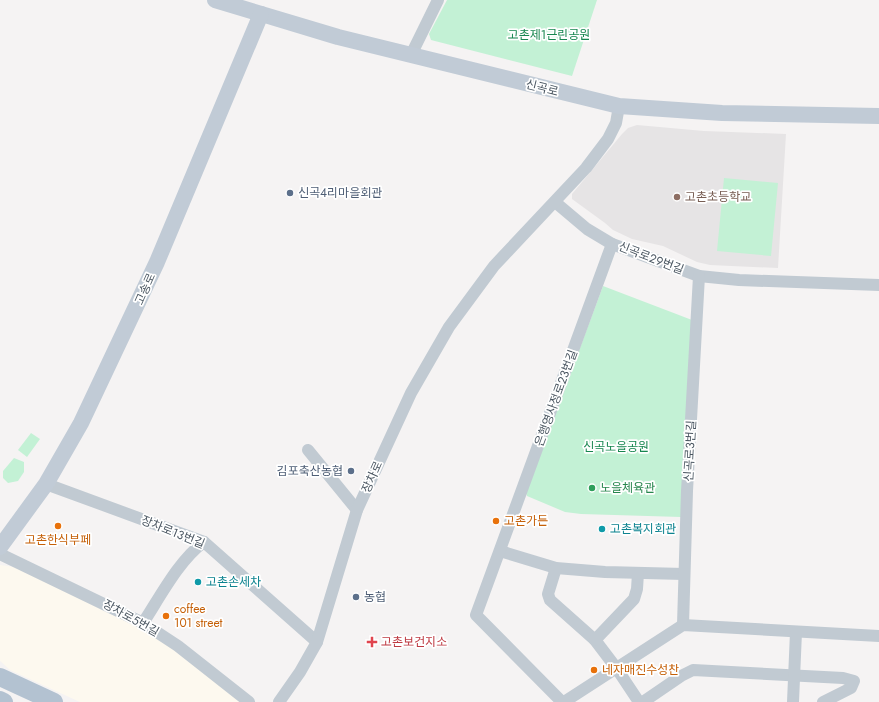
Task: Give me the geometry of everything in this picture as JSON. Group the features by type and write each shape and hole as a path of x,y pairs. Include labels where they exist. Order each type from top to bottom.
{"main road":[{"path":"0,677 54,702"},
{"path":"0,700 4,702"}],"street":[{"name":"신곡로","path":"215,0 338,37 619,106 722,113 879,116"},
{"path":"411,55 438,0"},
{"name":"고송로","path":"0,547 46,484 81,423 140,300 261,14"},
{"path":"555,202 586,168 608,139 616,123 619,106"},
{"name":"신곡로29번길","path":"555,202 588,229 612,244 699,276 739,280 879,285"},
{"name":"장차로","path":"279,702 300,672 317,642 357,510 411,392 456,317 494,266 555,202"},
{"name":"은행영사정로23번길","path":"563,702 476,615 612,244"},
{"name":"신곡로3번길","path":"683,625 684,574 699,276"},
{"path":"308,450 357,510"},
{"name":"장차로13번길","path":"46,484 204,542 317,642"},
{"path":"143,623 181,566 192,552 204,542"},
{"path":"500,552 556,568 605,572 684,574"},
{"name":"장차로5번길","path":"0,554 143,623 178,646 249,702"},
{"path":"556,568 548,594 550,600 594,640 617,669 639,702"},
{"path":"594,640 634,599 637,589 638,573"},
{"path":"563,702 617,669 683,625 879,636"},
{"path":"793,702 796,632"},
{"path":"643,702 681,676 693,670 843,678 854,682 851,688 823,702"}],"shaded area":[{"name":"고촌초등학교","path":"637,125 704,131 786,134 778,268 710,265 697,262 663,246 632,239 613,230 572,199 572,194 622,134 628,128"},
{"path":"0,565 15,567 139,626 166,644 241,702 80,702 10,670 0,661"}],"green space":[{"name":"고촌제1근린공원","path":"447,0 597,0 572,76 431,40 429,34"},
{"path":"724,178 778,183 771,256 717,251"},
{"name":"신곡노을공원","path":"603,286 692,320 681,517 581,514 565,512 527,496 526,493"},
{"path":"31,433 40,439 27,457 18,450"},
{"path":"14,458 24,462 24,472 18,481 8,483 3,478 3,471"}],"place":[{"name":"신곡4리마을회관","path":"290,193"},
{"name":"고촌초등학교","path":"677,197"},
{"name":"김포축산농협","path":"351,471"},
{"name":"노을체육관","path":"592,488"},
{"name":"고촌가든","path":"496,521"},
{"name":"고촌한식부페","path":"58,526"},
{"name":"고촌복지회관","path":"602,529"},
{"name":"고촌손세차","path":"198,582"},
{"name":"농협","path":"356,597"},
{"name":"coffee 101 street","path":"166,616"},
{"name":"고촌보건지소","path":"372,642"},
{"name":"네자매진수성찬","path":"594,670"}]}
